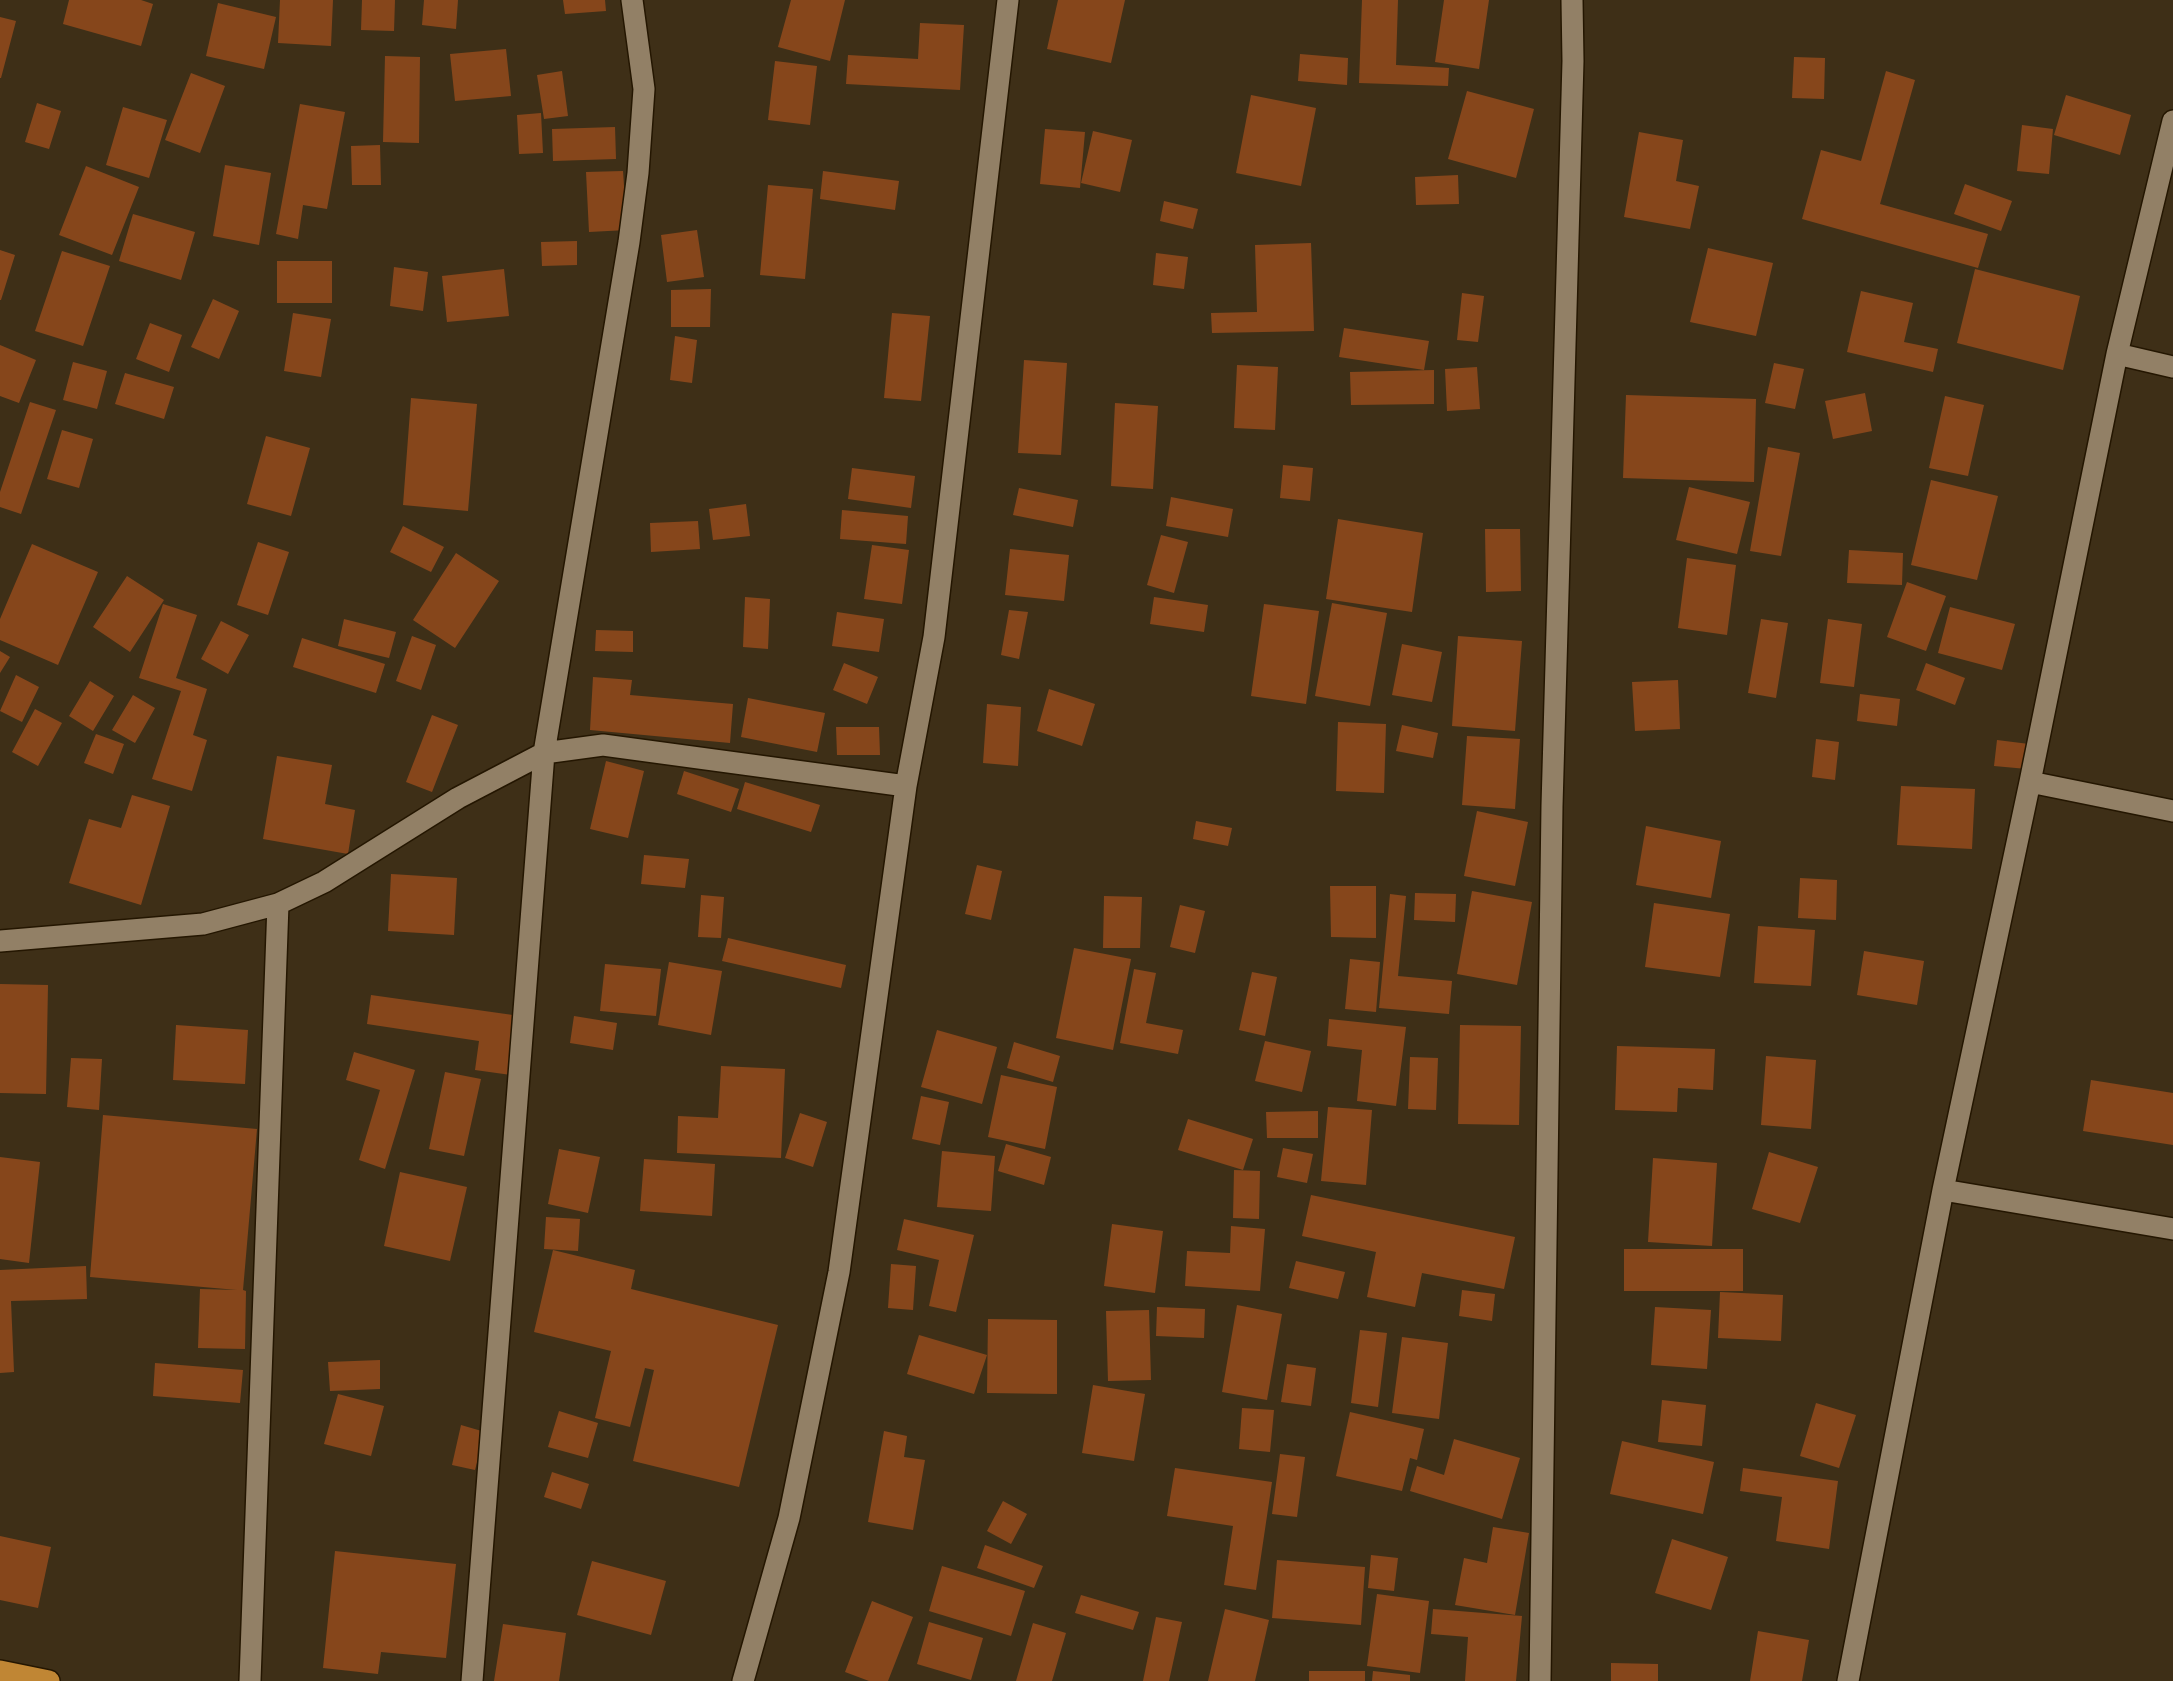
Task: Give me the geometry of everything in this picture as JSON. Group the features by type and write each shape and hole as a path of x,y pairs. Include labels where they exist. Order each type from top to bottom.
{"main road":[{"path":"0,1671 49,1681"}],"street":[{"path":"472,1681 544,753 629,242 638,173 644,89 632,0"},
{"path":"743,1681 789,1518 839,1272 906,786 933,637 1009,0"},
{"path":"1540,1681 1552,806 1573,75 1572,0"},
{"path":"1848,1681 1942,1190 2030,782 2117,354 2173,121"},
{"path":"2117,354 2173,367"},
{"path":"0,940 203,923 278,904 324,882 458,798 544,753 603,745 906,786"},
{"path":"2030,782 2173,811"},
{"path":"250,1681 278,904"},
{"path":"1942,1190 2173,1230"}],"building":[{"path":"69,0 141,0 153,4 141,46 63,24"},
{"path":"280,0 333,0 331,46 278,43"},
{"path":"362,0 395,0 394,31 361,30"},
{"path":"424,0 458,0 456,29 422,25"},
{"path":"563,0 605,0 606,11 565,14"},
{"path":"791,0 845,0 830,61 778,47"},
{"path":"1058,0 1125,0 1111,63 1047,49"},
{"path":"1362,0 1398,0 1396,65 1449,68 1448,86 1359,83"},
{"path":"1444,0 1489,0 1479,69 1435,62"},
{"path":"218,3 276,17 264,69 206,56"},
{"path":"0,17 16,21 1,78 0,78"},
{"path":"920,23 964,25 960,90 846,84 848,55 918,59"},
{"path":"506,49 511,96 455,101 450,54"},
{"path":"1300,54 1348,58 1347,85 1298,81"},
{"path":"385,56 420,57 419,143 383,142"},
{"path":"1794,57 1825,58 1824,99 1792,98"},
{"path":"775,61 817,66 810,125 768,120"},
{"path":"562,71 568,116 544,119 537,75"},
{"path":"1886,71 1915,80 1880,204 1988,234 1978,268 1802,219 1821,150 1861,161"},
{"path":"191,73 225,86 200,153 165,140"},
{"path":"1467,91 1534,109 1516,178 1448,159"},
{"path":"1251,95 1316,108 1301,186 1236,173"},
{"path":"2066,95 2131,115 2120,155 2054,135"},
{"path":"37,103 61,111 49,149 25,142"},
{"path":"300,104 345,112 327,209 303,205 298,239 276,234"},
{"path":"123,107 167,120 149,178 106,165"},
{"path":"541,113 543,153 519,154 517,115"},
{"path":"2022,125 2053,129 2049,174 2017,171"},
{"path":"615,127 616,159 553,161 552,129"},
{"path":"1045,129 1085,132 1080,188 1040,184"},
{"path":"1093,131 1132,140 1120,192 1081,183"},
{"path":"1639,132 1683,140 1676,181 1699,186 1690,229 1624,217"},
{"path":"380,145 381,185 352,185 351,146"},
{"path":"225,165 271,173 259,245 213,236"},
{"path":"86,166 139,187 112,255 59,235"},
{"path":"623,171 627,230 589,232 586,172"},
{"path":"823,171 899,181 895,210 820,199"},
{"path":"1458,175 1459,204 1416,205 1415,177"},
{"path":"1965,184 2012,201 2001,231 1954,214"},
{"path":"768,185 813,189 805,279 760,275"},
{"path":"1164,201 1198,209 1193,229 1160,221"},
{"path":"133,214 195,232 181,280 119,261"},
{"path":"697,230 704,277 667,282 661,235"},
{"path":"577,241 577,265 542,266 541,242"},
{"path":"1311,243 1314,331 1212,333 1211,313 1257,312 1255,245"},
{"path":"1708,248 1773,263 1756,336 1690,322"},
{"path":"0,250 15,255 1,300 0,300"},
{"path":"62,251 110,266 83,346 35,331"},
{"path":"1156,253 1188,257 1184,289 1153,285"},
{"path":"277,261 332,261 332,303 277,303"},
{"path":"394,267 428,272 423,311 390,306"},
{"path":"504,269 509,316 447,322 442,276"},
{"path":"1975,269 2080,296 2063,370 1957,343"},
{"path":"711,289 710,327 671,327 671,290"},
{"path":"1861,291 1913,303 1904,342 1938,349 1933,372 1847,352"},
{"path":"1462,293 1484,296 1478,342 1457,340"},
{"path":"213,299 239,311 219,359 191,347"},
{"path":"293,313 331,319 321,377 284,371"},
{"path":"892,313 930,316 921,401 884,398"},
{"path":"150,323 182,335 169,372 136,359"},
{"path":"1344,328 1429,341 1424,370 1339,357"},
{"path":"675,336 697,340 692,383 670,380"},
{"path":"0,345 36,360 19,403 0,396"},
{"path":"1024,360 1067,363 1061,455 1018,453"},
{"path":"73,362 107,371 97,409 63,400"},
{"path":"1774,363 1804,369 1795,409 1765,403"},
{"path":"1237,365 1278,367 1275,430 1234,428"},
{"path":"1477,367 1480,409 1447,411 1445,369"},
{"path":"1434,370 1434,404 1351,405 1350,372"},
{"path":"125,373 174,387 164,419 115,404"},
{"path":"1865,393 1872,431 1833,439 1825,401"},
{"path":"1626,395 1756,399 1754,482 1623,478"},
{"path":"1945,396 1984,405 1968,476 1929,468"},
{"path":"411,398 477,404 468,511 403,505"},
{"path":"30,402 56,410 21,514 0,507 0,492"},
{"path":"1115,403 1158,406 1153,489 1111,486"},
{"path":"62,430 93,439 79,488 47,479"},
{"path":"266,436 310,448 291,516 247,504"},
{"path":"1768,447 1800,453 1781,556 1750,551"},
{"path":"1283,465 1313,468 1310,501 1280,498"},
{"path":"852,468 915,476 911,508 848,499"},
{"path":"1931,480 1998,496 1977,580 1911,565"},
{"path":"1689,487 1750,502 1737,554 1676,540"},
{"path":"1019,488 1078,500 1073,527 1013,515"},
{"path":"1171,497 1233,509 1228,537 1166,526"},
{"path":"746,504 750,536 713,540 709,509"},
{"path":"842,510 908,516 906,544 840,539"},
{"path":"1338,519 1423,533 1412,612 1326,599"},
{"path":"698,521 700,549 651,552 650,523"},
{"path":"403,526 444,547 431,572 390,552"},
{"path":"1485,529 1520,529 1521,591 1486,592"},
{"path":"1161,535 1188,542 1174,593 1147,585"},
{"path":"258,542 289,552 268,615 237,605"},
{"path":"32,544 98,572 58,665 0,640 0,619"},
{"path":"872,545 909,550 902,604 864,599"},
{"path":"1010,549 1069,555 1064,601 1005,595"},
{"path":"1849,550 1903,553 1902,585 1847,583"},
{"path":"456,553 499,581 455,648 413,620"},
{"path":"1687,558 1736,565 1727,635 1678,628"},
{"path":"127,576 164,600 130,652 93,627"},
{"path":"1907,582 1946,596 1926,651 1887,637"},
{"path":"745,597 770,599 768,649 743,647"},
{"path":"1154,597 1208,605 1204,632 1150,624"},
{"path":"1332,603 1387,613 1370,706 1315,696"},
{"path":"163,604 197,615 176,678 207,689 193,735 207,740 192,791 152,779 181,691 139,678"},
{"path":"1264,604 1319,611 1306,704 1251,696"},
{"path":"1950,607 2015,624 2002,670 1938,653"},
{"path":"1009,610 1028,612 1019,659 1001,655"},
{"path":"837,612 884,619 879,652 832,646"},
{"path":"344,619 396,632 389,658 338,646"},
{"path":"1761,619 1788,623 1776,698 1748,693"},
{"path":"1828,619 1862,624 1854,687 1820,683"},
{"path":"221,621 249,635 228,674 201,659"},
{"path":"596,630 633,631 633,652 595,651"},
{"path":"412,636 436,645 421,690 396,681"},
{"path":"1458,636 1522,641 1515,731 1452,726"},
{"path":"302,638 385,664 376,693 293,667"},
{"path":"1402,644 1442,652 1432,702 1392,695"},
{"path":"0,651 10,657 0,673"},
{"path":"844,663 878,677 867,704 833,690"},
{"path":"1926,663 1965,678 1955,705 1916,690"},
{"path":"16,675 39,687 22,722 0,711"},
{"path":"593,677 632,680 630,695 733,704 730,743 590,730"},
{"path":"1678,680 1680,729 1635,731 1632,682"},
{"path":"90,681 114,696 93,731 69,716"},
{"path":"1049,689 1095,704 1082,746 1037,731"},
{"path":"1860,694 1900,699 1897,726 1857,721"},
{"path":"133,695 155,708 135,743 112,730"},
{"path":"748,698 825,713 817,752 741,737"},
{"path":"987,704 1021,707 1018,766 983,763"},
{"path":"35,709 62,723 38,766 12,752"},
{"path":"432,715 458,725 432,792 406,782"},
{"path":"1338,722 1386,724 1384,793 1336,791"},
{"path":"1402,725 1438,733 1433,758 1396,751"},
{"path":"836,727 879,727 880,755 837,755"},
{"path":"96,734 124,744 113,774 84,763"},
{"path":"1467,736 1520,739 1515,809 1462,805"},
{"path":"1816,739 1839,742 1835,780 1812,777"},
{"path":"1997,740 2029,744 2027,769 1994,766"},
{"path":"277,756 332,765 325,804 355,810 348,854 263,839"},
{"path":"606,761 644,771 628,838 590,829"},
{"path":"684,771 739,789 731,812 677,794"},
{"path":"745,782 820,805 811,832 737,809"},
{"path":"1901,786 1975,789 1972,849 1897,845"},
{"path":"132,795 170,806 141,905 69,883 89,819 121,828"},
{"path":"1477,811 1528,822 1515,886 1464,876"},
{"path":"1196,821 1232,828 1228,846 1193,839"},
{"path":"1646,826 1721,841 1711,898 1636,885"},
{"path":"644,855 689,859 685,888 641,884"},
{"path":"977,865 1002,871 991,920 965,914"},
{"path":"391,874 457,878 454,935 388,931"},
{"path":"1800,878 1837,880 1836,920 1798,918"},
{"path":"1330,886 1376,886 1376,938 1331,937"},
{"path":"1472,891 1532,902 1517,985 1457,974"},
{"path":"1415,893 1456,894 1455,922 1414,920"},
{"path":"1390,894 1406,896 1398,976 1452,981 1449,1014 1379,1008"},
{"path":"701,895 724,897 721,938 698,937"},
{"path":"1104,896 1142,897 1140,948 1103,948"},
{"path":"1654,903 1730,914 1720,977 1645,967"},
{"path":"1180,905 1205,911 1195,953 1170,947"},
{"path":"1758,926 1815,930 1811,986 1754,983"},
{"path":"728,938 846,965 841,988 722,961"},
{"path":"1074,948 1131,959 1113,1050 1056,1038"},
{"path":"1864,951 1924,961 1917,1005 1857,995"},
{"path":"1350,959 1380,962 1376,1012 1345,1009"},
{"path":"669,962 722,971 711,1035 658,1025"},
{"path":"605,964 661,969 656,1016 600,1011"},
{"path":"1134,969 1156,973 1146,1023 1183,1030 1178,1054 1120,1043"},
{"path":"1252,972 1277,977 1265,1036 1239,1030"},
{"path":"0,984 48,985 46,1094 0,1093"},
{"path":"371,995 520,1016 511,1075 475,1070 479,1041 367,1024"},
{"path":"574,1016 617,1023 613,1050 570,1043"},
{"path":"1329,1019 1406,1027 1396,1106 1357,1101 1362,1050 1327,1046"},
{"path":"176,1025 248,1030 245,1084 173,1080"},
{"path":"1460,1025 1521,1026 1519,1125 1458,1124"},
{"path":"937,1030 997,1047 982,1104 921,1087"},
{"path":"1265,1041 1311,1051 1302,1092 1255,1081"},
{"path":"1014,1042 1060,1056 1053,1082 1007,1068"},
{"path":"1617,1046 1715,1049 1713,1090 1678,1088 1677,1112 1615,1110"},
{"path":"354,1052 415,1070 385,1169 359,1160 380,1090 346,1080"},
{"path":"1766,1056 1816,1060 1811,1129 1761,1125"},
{"path":"1410,1057 1438,1058 1436,1110 1408,1109"},
{"path":"71,1058 102,1059 99,1110 67,1107"},
{"path":"721,1066 785,1069 781,1158 677,1153 678,1116 718,1118"},
{"path":"445,1072 481,1079 464,1156 429,1149"},
{"path":"1001,1075 1057,1087 1045,1149 988,1137"},
{"path":"2091,1080 2173,1093 2173,1145 2083,1131"},
{"path":"921,1096 949,1102 940,1145 912,1139"},
{"path":"1328,1107 1372,1110 1366,1185 1321,1181"},
{"path":"1318,1111 1318,1138 1267,1138 1266,1112"},
{"path":"800,1113 827,1122 813,1167 785,1158"},
{"path":"103,1115 257,1129 243,1290 246,1291 245,1349 198,1348 200,1289 237,1290 90,1277"},
{"path":"1188,1119 1253,1139 1243,1170 1178,1150"},
{"path":"1006,1144 1051,1157 1044,1185 998,1171"},
{"path":"1283,1148 1313,1154 1307,1183 1277,1177"},
{"path":"559,1149 600,1157 588,1213 548,1204"},
{"path":"942,1151 995,1156 991,1211 937,1207"},
{"path":"1769,1152 1818,1167 1800,1223 1752,1209"},
{"path":"0,1157 40,1162 29,1263 0,1259"},
{"path":"1653,1158 1717,1163 1712,1246 1648,1242"},
{"path":"644,1159 715,1164 712,1216 640,1211"},
{"path":"1234,1170 1260,1171 1259,1219 1233,1218"},
{"path":"400,1172 467,1187 450,1261 384,1246"},
{"path":"1311,1195 1515,1237 1504,1289 1422,1273 1415,1307 1367,1297 1376,1252 1302,1236"},
{"path":"546,1217 580,1219 578,1251 544,1249"},
{"path":"904,1219 974,1235 956,1312 929,1306 939,1260 897,1250"},
{"path":"1112,1224 1163,1231 1155,1293 1104,1286"},
{"path":"1231,1226 1265,1229 1260,1291 1185,1286 1187,1251 1230,1253"},
{"path":"1624,1249 1743,1249 1743,1291 1624,1291"},
{"path":"553,1250 635,1270 631,1289 778,1325 739,1487 633,1461 654,1370 645,1368 630,1427 595,1418 611,1351 534,1332"},
{"path":"1296,1261 1345,1272 1338,1299 1289,1288"},
{"path":"891,1264 916,1266 913,1310 888,1308"},
{"path":"86,1266 87,1299 11,1301 14,1372 0,1373 0,1270"},
{"path":"1462,1290 1495,1294 1492,1321 1459,1316"},
{"path":"1720,1292 1783,1295 1781,1341 1718,1338"},
{"path":"1237,1305 1282,1314 1267,1400 1222,1392"},
{"path":"1157,1307 1205,1309 1204,1338 1156,1336"},
{"path":"1655,1307 1711,1310 1707,1369 1651,1365"},
{"path":"1149,1310 1151,1380 1108,1381 1106,1311"},
{"path":"988,1319 1057,1320 1057,1394 987,1393"},
{"path":"1360,1330 1387,1333 1378,1407 1351,1403"},
{"path":"919,1335 987,1355 974,1394 907,1374"},
{"path":"1402,1337 1448,1343 1439,1419 1392,1413"},
{"path":"380,1360 380,1389 330,1391 328,1362"},
{"path":"155,1363 243,1370 240,1403 153,1396"},
{"path":"1287,1364 1316,1368 1311,1406 1281,1402"},
{"path":"1093,1385 1145,1394 1134,1461 1082,1453"},
{"path":"338,1394 384,1406 371,1456 324,1444"},
{"path":"1662,1400 1706,1405 1702,1446 1658,1442"},
{"path":"1816,1403 1856,1415 1839,1468 1800,1456"},
{"path":"1242,1408 1274,1410 1270,1452 1239,1449"},
{"path":"559,1411 598,1423 588,1458 548,1447"},
{"path":"1350,1412 1424,1429 1417,1460 1410,1458 1402,1491 1336,1476"},
{"path":"461,1425 485,1432 475,1470 452,1465"},
{"path":"884,1431 907,1436 904,1457 925,1460 913,1530 868,1522"},
{"path":"1454,1439 1520,1458 1502,1519 1410,1491 1417,1466 1444,1475"},
{"path":"1622,1441 1714,1462 1703,1514 1610,1494"},
{"path":"1280,1454 1305,1457 1297,1517 1272,1514"},
{"path":"1175,1468 1272,1482 1256,1590 1224,1585 1233,1526 1167,1516"},
{"path":"1743,1468 1838,1481 1829,1549 1776,1541 1782,1497 1740,1491"},
{"path":"552,1472 589,1484 581,1509 544,1497"},
{"path":"1003,1501 1027,1514 1011,1544 987,1531"},
{"path":"1493,1527 1529,1533 1515,1615 1455,1605 1464,1558 1487,1563"},
{"path":"0,1536 51,1547 38,1608 0,1600"},
{"path":"1672,1539 1728,1557 1711,1610 1655,1593"},
{"path":"985,1545 1043,1566 1034,1588 977,1568"},
{"path":"335,1551 456,1564 446,1658 381,1652 378,1674 323,1668"},
{"path":"1371,1555 1398,1558 1394,1591 1368,1588"},
{"path":"1277,1560 1365,1567 1361,1625 1272,1618"},
{"path":"592,1561 666,1581 651,1635 577,1615"},
{"path":"942,1566 1025,1591 1011,1636 929,1611"},
{"path":"1377,1594 1429,1601 1420,1673 1367,1666"},
{"path":"1081,1595 1139,1612 1133,1630 1075,1613"},
{"path":"872,1601 913,1617 888,1681 869,1681 845,1672"},
{"path":"1225,1609 1269,1620 1255,1681 1208,1681"},
{"path":"1433,1609 1522,1616 1516,1681 1465,1681 1468,1637 1431,1634"},
{"path":"1156,1617 1182,1622 1169,1681 1143,1681"},
{"path":"929,1622 983,1638 971,1680 917,1664"},
{"path":"1033,1623 1066,1633 1052,1681 1016,1681"},
{"path":"503,1624 566,1633 559,1681 494,1681"},
{"path":"1758,1631 1809,1640 1802,1681 1750,1681"},
{"path":"1611,1663 1658,1664 1658,1681 1611,1681"},
{"path":"1309,1671 1365,1671 1365,1681 1309,1681"},
{"path":"1373,1671 1410,1675 1410,1681 1372,1681"}]}
